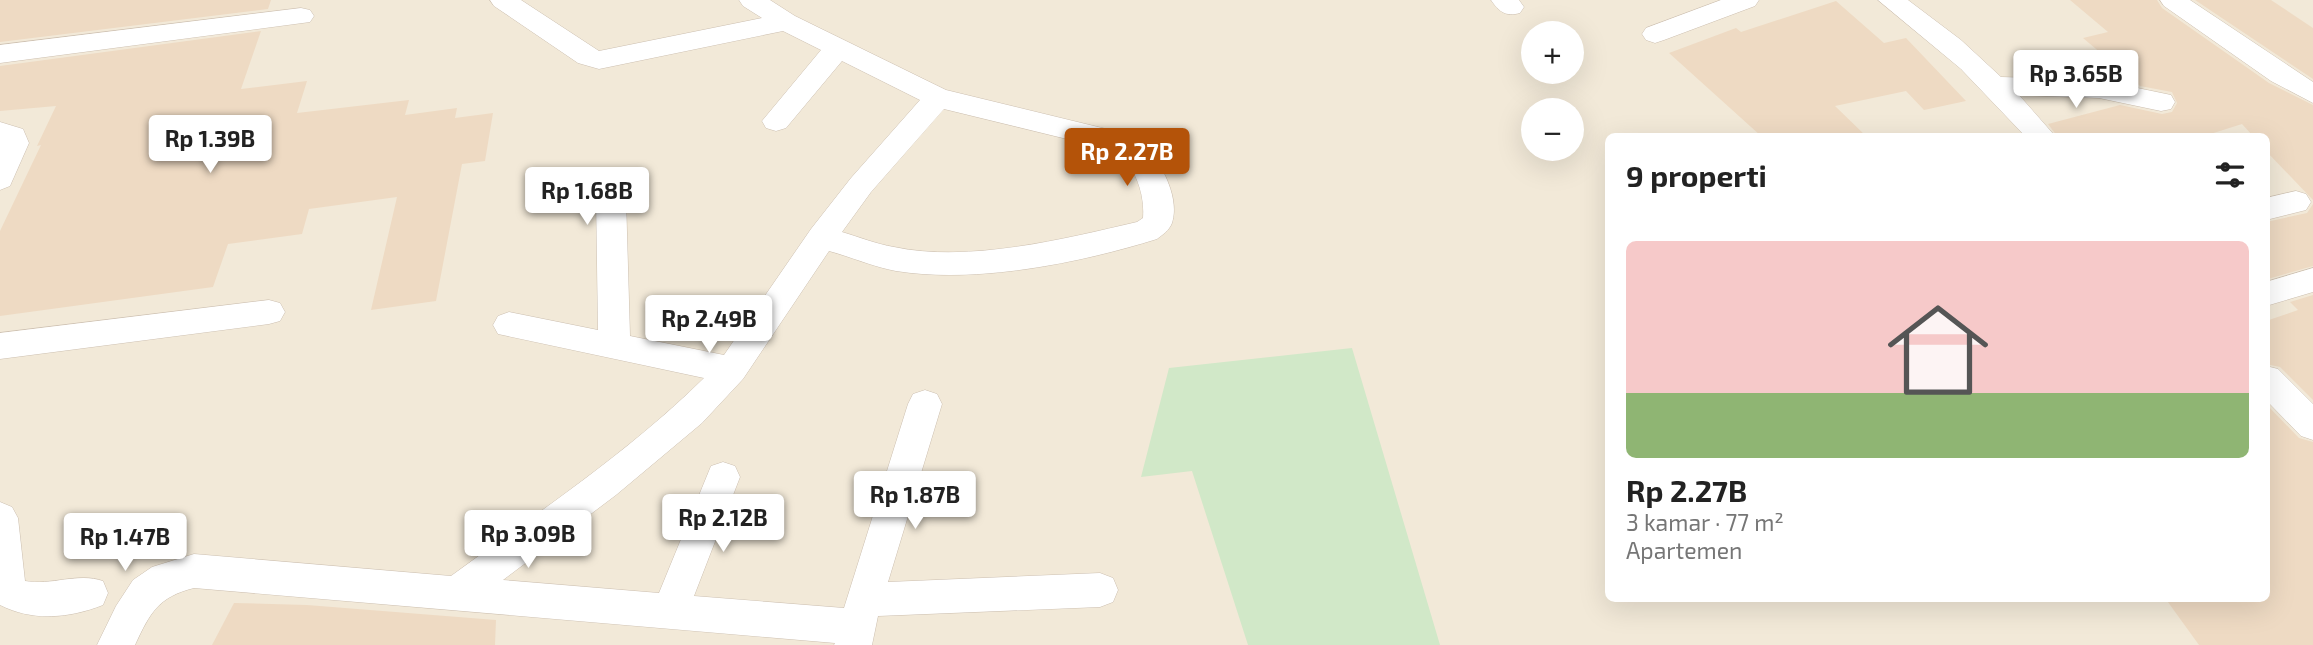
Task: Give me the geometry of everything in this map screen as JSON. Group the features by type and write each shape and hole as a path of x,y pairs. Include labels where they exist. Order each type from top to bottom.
{"street":[{"path":"503,0 587,57 599,60 786,22"},
{"path":"752,0 786,22 938,98 1129,144 1139,155 1157,200 1157,223 1133,236 1041,256 933,264 893,259 822,237"},
{"path":"1655,34 1746,0"},
{"path":"1891,0 1926,23 1996,86 2038,133"},
{"path":"2173,0 2313,94"},
{"path":"0,54 301,16"},
{"path":"776,121 838,48"},
{"path":"1996,86 2053,84 2102,88 2161,102"},
{"path":"457,593 604,484 690,413 732,370 822,237 861,185 938,98"},
{"path":"0,132 13,136 15,143 0,179"},
{"path":"611,198 614,347"},
{"path":"2270,208 2296,202"},
{"path":"2270,293 2313,280"},
{"path":"2,354 269,312"},
{"path":"509,325 732,370"},
{"path":"2270,385 2290,415"},
{"path":"858,624 925,404"},
{"path":"670,610 723,477"},
{"path":"0,518 8,592 35,602 90,593"},
{"path":"116,645 139,602 149,590 159,581 194,571 858,624 1100,590"}],"shaded area":[{"path":"0,0 2313,0 2313,645 0,645"}],"green space":[{"path":"1352,348 1440,645 1248,645 1192,471 1141,477 1169,368"}],"building":[{"path":"0,0 271,0 268,9 0,42"},
{"path":"2070,0 2157,0 2162,8 2269,83 2313,105 2313,200 2270,155 2270,133 2250,133 2242,124 2214,133 2055,133 2048,124 2120,105 2162,114 2172,112 2177,103 2172,92 2140,86 2083,38 2108,32"},
{"path":"2195,0 2271,0 2313,28 2313,79"},
{"path":"1836,1 1884,43 1906,38 1966,101 1924,110 1906,91 1835,106 1863,133 1758,133 1669,53 1736,28 1741,32"},
{"path":"261,31 241,89 307,81 297,113 409,100 405,115 457,108 455,118 493,113 485,161 462,164 436,301 371,310 397,197 309,209 302,234 228,244 213,287 0,316 0,231 41,145 37,146 56,106 0,111 0,66"},
{"path":"2313,204 2313,266 2270,278 2270,221 2307,213"},
{"path":"2313,295 2313,400 2280,367 2270,365 2270,320 2298,310 2290,302"},
{"path":"2270,408 2299,438 2313,442 2313,645 2199,645 2168,602 2270,602"},
{"path":"234,603 307,605 496,620 495,645 212,645"}]}
